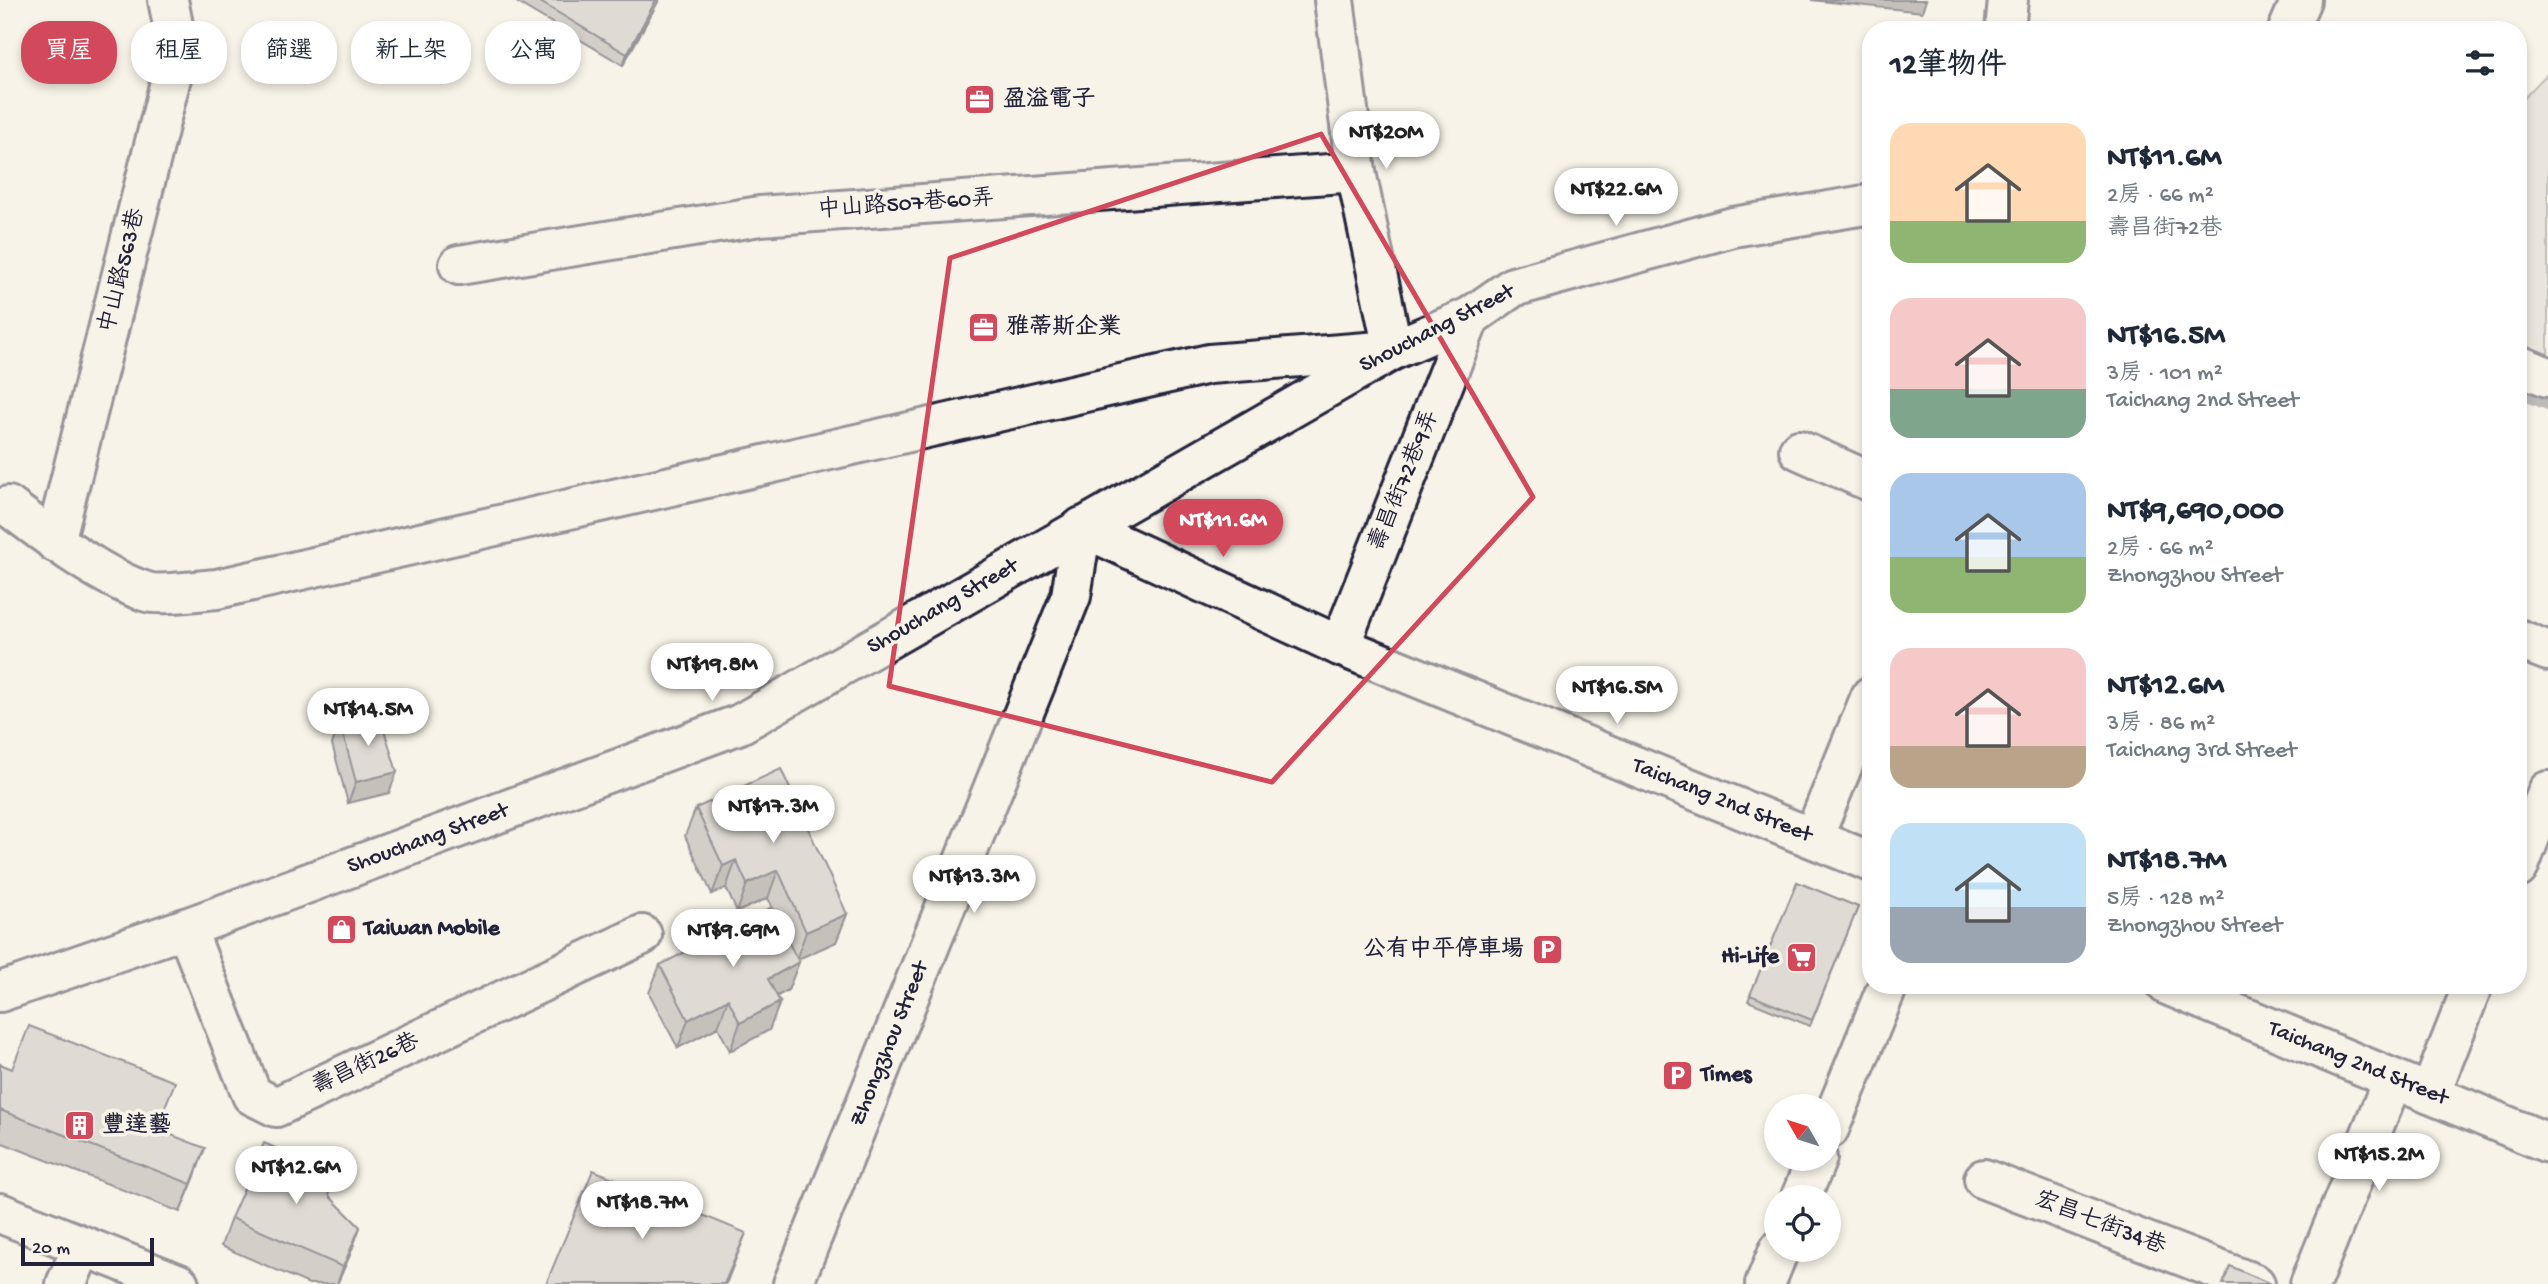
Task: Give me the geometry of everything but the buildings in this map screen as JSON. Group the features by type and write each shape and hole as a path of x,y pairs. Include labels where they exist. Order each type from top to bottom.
{"street":[{"name":"中山路563巷","path":"55,542 178,50 169,0"},
{"path":"8,506 55,542 109,575 149,593 218,589 1209,364 1393,350 1356,172 1334,0"},
{"path":"2006,21 2008,0"},
{"path":"2292,21 2301,0"},
{"name":"中山路507巷60弄","path":"459,265 760,216 1356,172"},
{"name":"Shouchang Street","path":"0,992 186,928 740,724 1393,350 1470,317 1513,287 1733,227 1862,206"},
{"name":"壽昌街72巷9弄","path":"1340,646 1470,317"},
{"path":"2527,369 2548,377"},
{"path":"1799,450 1862,478"},
{"name":"Taichang 2nd Street","path":"1082,527 1340,646 1862,858"},
{"name":"Zhongzhou Street","path":"793,1284 1071,596 1082,527"},
{"path":"2527,643 2548,651"},
{"path":"1813,838 1862,718"},
{"path":"2527,845 2548,791"},
{"name":"壽昌街26巷","path":"186,928 252,1095 276,1107 642,935"},
{"path":"1841,1100 1884,994"},
{"name":"Taichang 2nd Street","path":"2192,994 2548,1143"},
{"path":"2430,1094 2469,994"},
{"path":"2311,1284 2393,1079"},
{"name":"宏昌七街34巷","path":"1984,1179 2256,1284"},
{"path":"0,1213 179,1284"},
{"path":"66,1284 83,1246"},
{"path":"1765,1284 1774,1262"}],"highlighted area":[{"path":"1321,134 1533,497 1272,782 889,686 950,258"}],"shaded area":[{"path":"2548,73 2548,363 2527,355 2527,95"}],"waterway":[{"path":"2527,395 2548,403"}],"place":[{"name":"盈溢電子","path":"980,100"},
{"name":"雅蒂斯企業","path":"983,328"},
{"name":"Taiwan Mobile","path":"341,929"},
{"name":"公有中平停車場","path":"1547,950"},
{"name":"Hi-Life","path":"1802,957"},
{"name":"Times","path":"1678,1075"},
{"name":"豐達藝","path":"79,1126"}]}
